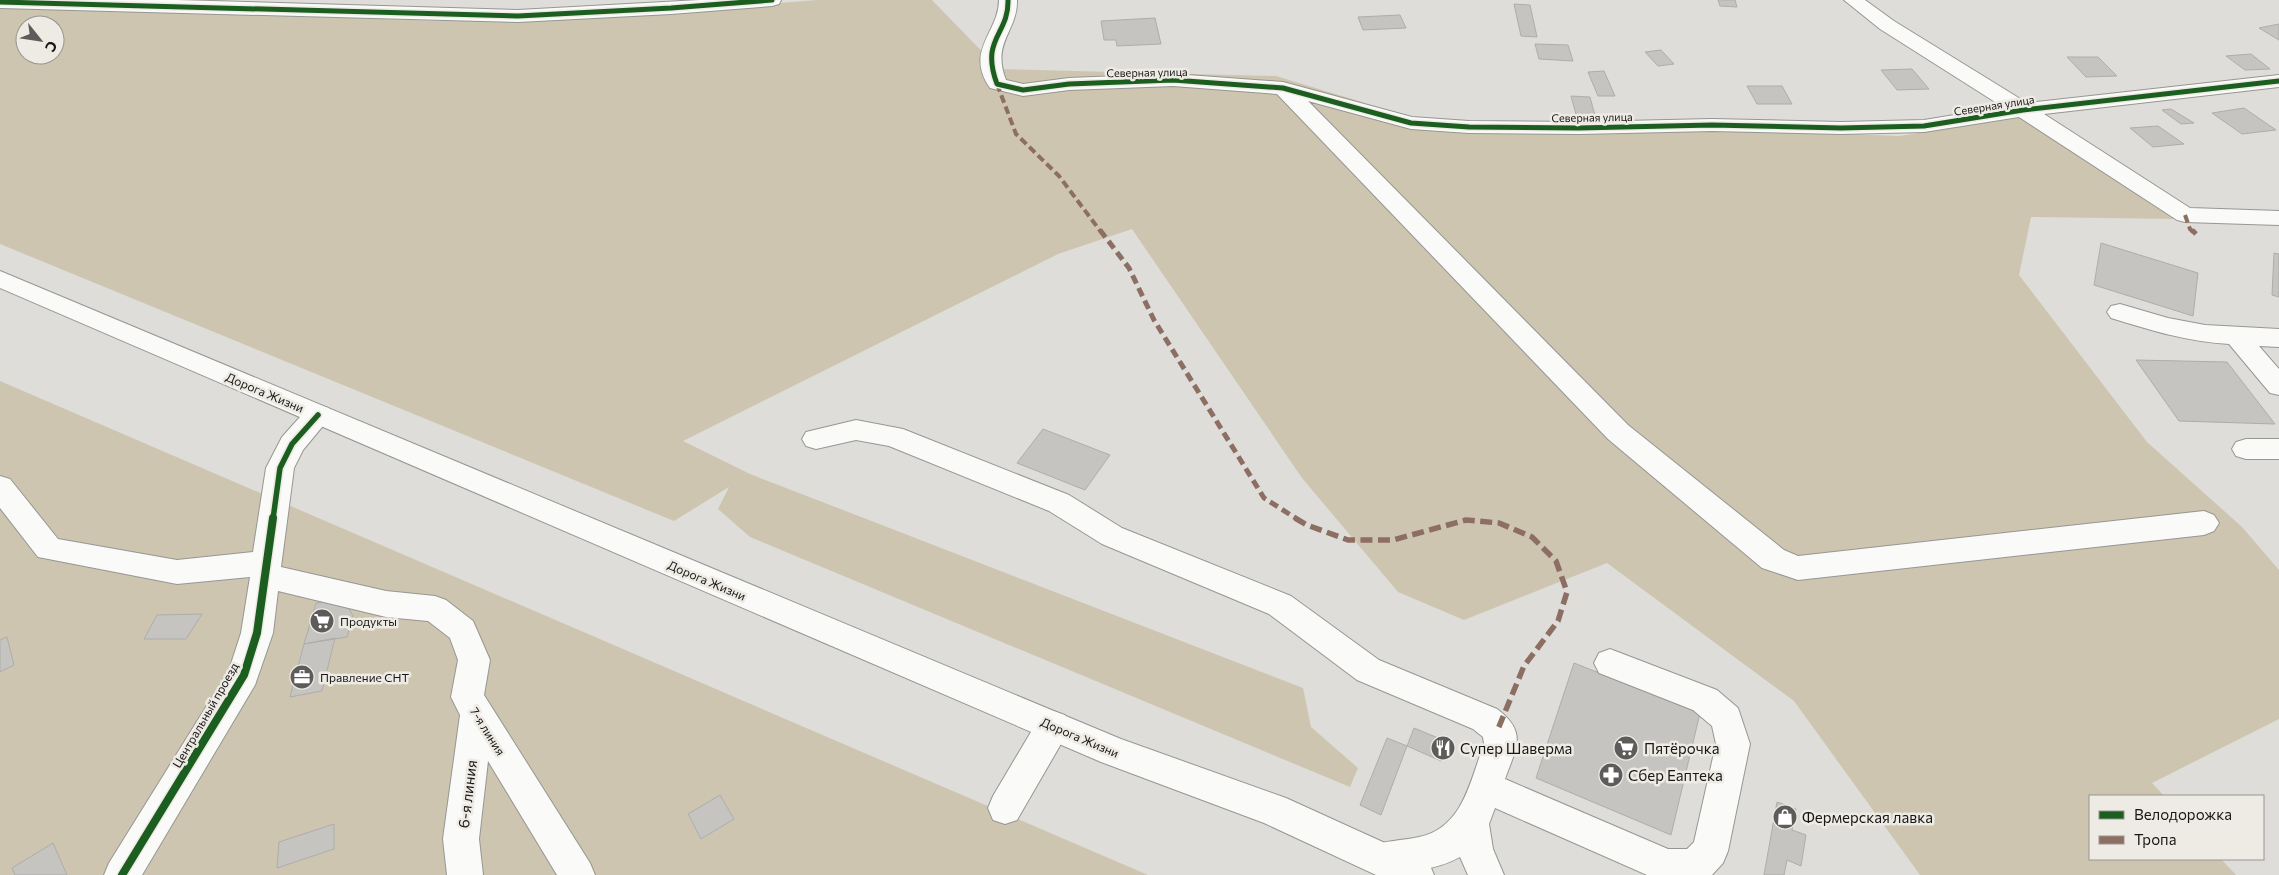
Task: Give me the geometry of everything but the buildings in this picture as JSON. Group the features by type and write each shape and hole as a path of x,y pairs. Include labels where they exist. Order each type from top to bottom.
{"street":[{"path":"0,2 65,2 518,16 671,8 772,0"},
{"name":"Северная улица","path":"1008,0 1008,8 991,46 990,66 997,84 1023,90 1069,84 1173,80 1283,88 1410,123 1469,127 1579,128 1712,125 1841,128 1924,126 2023,110 2279,81"},
{"path":"1852,0 1887,25 2185,215 2279,218"},
{"path":"1283,88 1618,432 1773,559 1798,568 2204,523"},
{"name":"Дорога Жизни","path":"0,279 1053,726 1113,751 1274,810 1416,875"},
{"path":"2120,312 2166,326 2205,334 2279,338"},
{"path":"2237,337 2279,386"},
{"name":"Центральный проезд","path":"122,875 244,675 257,633 280,468 292,444 318,415"},
{"path":"816,439 856,430 893,436 1059,503 1112,536 1280,605 1368,670 1485,719 1498,729 1501,744 1471,824 1454,840 1432,852 1408,858 1382,859"},
{"path":"2246,449 2279,449"},
{"name":"7-я линия","path":"0,487 49,549 177,572 265,569 386,604 435,609 462,630 474,660 468,697 577,875"},
{"path":"1485,787 1667,866 1695,866 1710,851 1733,744 1726,718 1705,700 1610,663"},
{"name":"6-я линия","path":"465,875 461,839 477,713"},
{"path":"1005,808 1053,726"},
{"path":"1471,824 1476,850 1486,875"}],"shaded area":[{"path":"817,0 932,0 999,69 1276,76 1362,102 1356,112 1406,125 1722,129 1899,136 2026,117 2177,219 2031,217 2019,275 2147,442 2242,527 2279,570 2279,719 2152,783 2163,795 2089,795 2089,860 2222,860 2236,875 1920,875 1794,701 1607,563 1464,620 1398,592 1302,478 1132,229 1058,254 683,441 750,474 1303,688 1311,727 1358,768 1350,787 750,537 718,509 729,487 674,521 0,244 0,6 441,21 618,16"},
{"path":"0,381 1148,875 0,875"}],"marked path":[{"path":"997,84 1016,134 1059,176 1129,268 1154,320 1264,498 1307,525 1348,540 1393,540 1466,520 1499,523 1532,537 1556,561 1567,592 1558,621 1524,666 1498,729"},
{"path":"2185,215 2190,229 2196,234"}],"cycle path":[{"path":"0,2 518,16 671,8 772,0"},
{"path":"1008,0 1008,6 991,53 991,67 997,84 1023,90 1069,84 1173,80 1283,88 1411,123 1469,127 1579,128 1712,125 1841,128 1924,126 2023,110 2279,81"},
{"path":"122,875 244,675 257,633 280,468 292,444 318,415"}],"place":[{"name":"Продукты","path":"322,621"},
{"name":"Правление СНТ","path":"302,677"},
{"name":"Супер Шаверма","path":"1443,748"},
{"name":"Пятёрочка","path":"1626,748"},
{"name":"Сбер Еаптека","path":"1611,775"},
{"name":"Фермерская лавка","path":"1785,817"}]}
